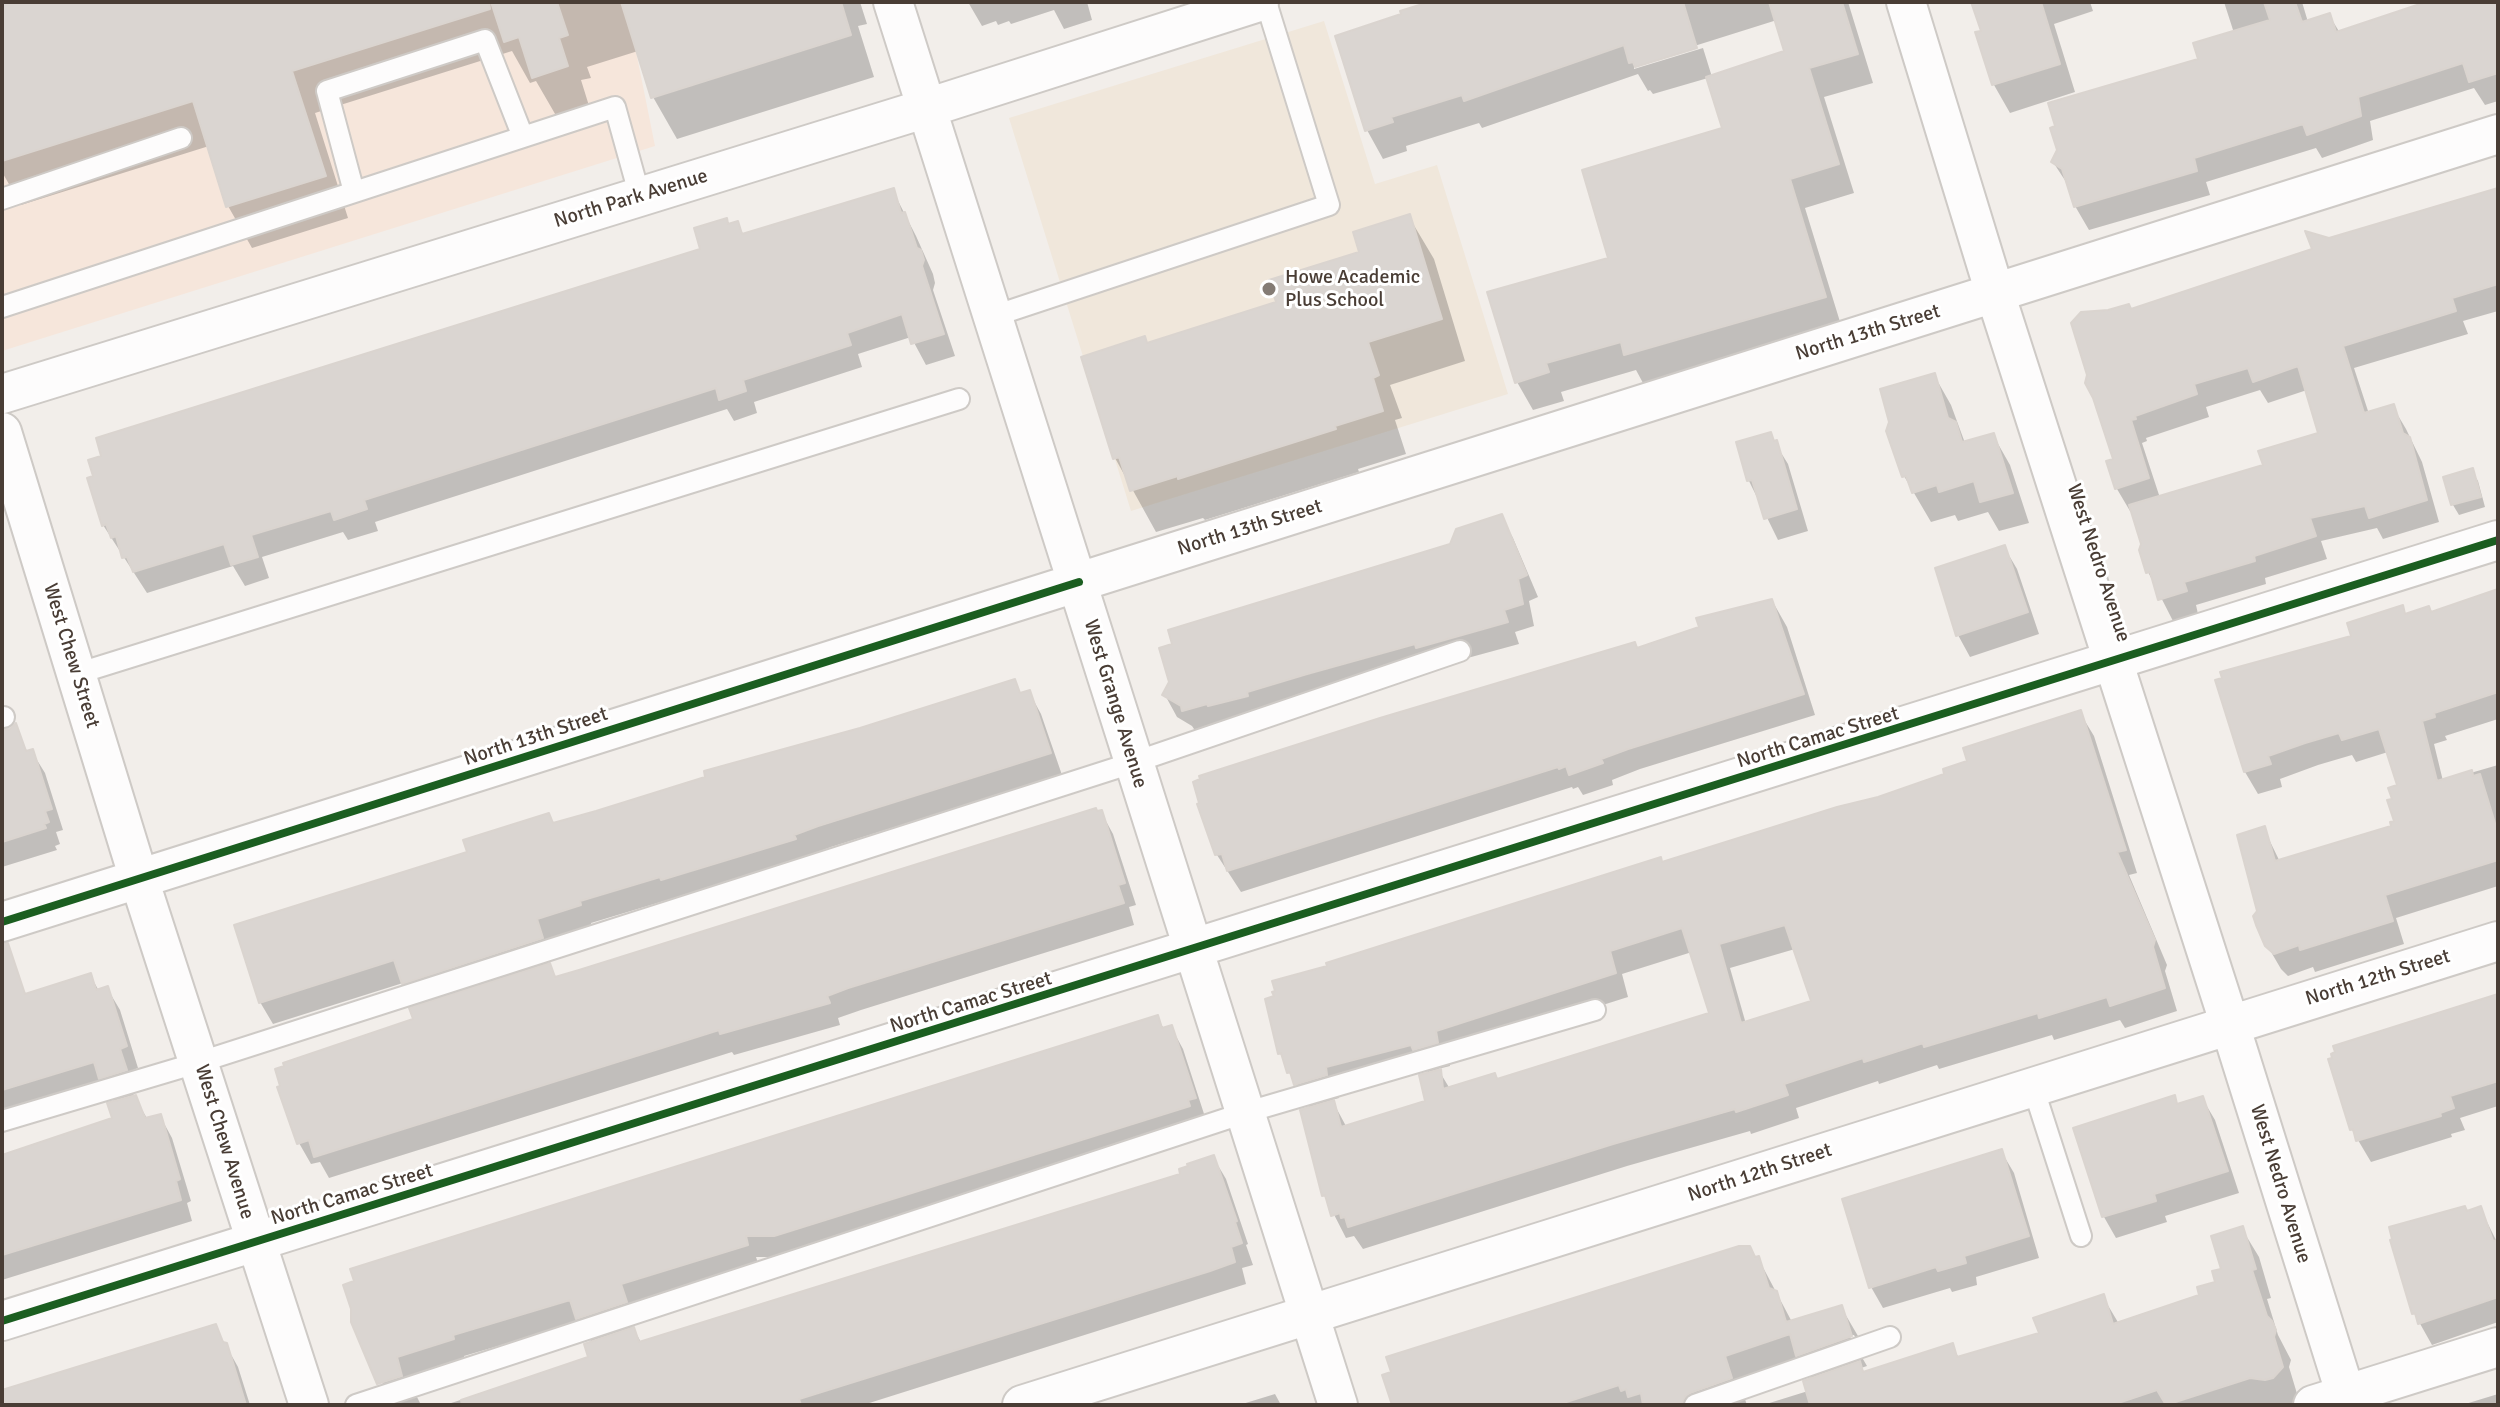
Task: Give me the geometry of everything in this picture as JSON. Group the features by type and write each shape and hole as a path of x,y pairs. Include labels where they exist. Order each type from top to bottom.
{"street":[{"name":"West Grange Avenue","path":"893,2 1338,1405"},
{"name":"North Park Avenue","path":"2,394 1259,2"},
{"name":"West Nedro Avenue","path":"1906,2 1995,293 2230,1025 2336,1402"},
{"name":"North 13th Street","path":"2,922 2498,134"},
{"name":"West Chew Street","path":"2,432 139,879"},
{"name":"North Camac Street","path":"2,1321 2498,540"},
{"name":"West Chew Avenue","path":"139,879 309,1405"},
{"name":"North 12th Street","path":"1022,1405 2498,941"},
{"path":"2336,1402 2498,1347"}],"lane":[{"path":"994,316 1329,205 1266,2"},
{"path":"354,192 327,91 485,40 523,137"},
{"path":"2,307 615,107 640,197"},
{"path":"2,199 181,138"},
{"path":"76,674 959,399"},
{"path":"2,1121 200,1062 1132,763 1460,651"},
{"path":"356,1405 1244,1113 1595,1010"},
{"path":"2033,1087 2081,1236"},
{"path":"1695,1405 1890,1337"}],"shaded area":[{"path":"2,2 626,2 655,146 2,351"},
{"name":"Howe Academic Plus School","path":"1324,21 1375,184 1437,165 1508,394 1131,511 1009,118"}],"building":[{"path":"2,2 489,2 490,9 292,71 326,176 226,207 193,101 2,161"},
{"path":"491,2 557,2 568,35 559,38 568,66 532,78 519,37 504,42"},
{"path":"621,2 841,2 851,35 651,98"},
{"path":"1429,2 1683,2 1697,48 1635,67 1633,62 1629,63 1624,45 1464,101 1462,95 1391,117 1393,122 1365,131 1335,36"},
{"path":"1769,2 1842,2 1858,54 1809,68 1839,164 1790,179 1826,297 1624,355 1621,342 1546,363 1549,372 1515,383 1487,292 1608,258 1582,170 1722,128 1706,77 1784,51"},
{"path":"1971,2 2041,2 2060,64 1992,85 1975,32 1981,31"},
{"path":"2264,2 2295,2 2302,22 2330,13 2336,32 2426,2 2498,2 2498,73 2469,82 2463,63 2358,97 2361,116 2307,135 2303,124 2194,158 2197,171 2074,207 2062,169 2051,162 2057,150 2050,128 2055,126 2048,103 2198,59 2193,43 2270,20"},
{"path":"894,188 901,213 905,212 917,248 921,250 922,266 944,334 911,344 902,314 847,333 851,345 743,380 746,391 719,400 716,388 364,500 367,509 334,520 331,511 251,535 258,557 231,565 224,544 133,572 127,557 122,558 116,536 111,538 106,524 102,526 87,478 93,476 88,460 101,456 96,438 700,249 694,228 727,218 728,224 738,221 742,234"},
{"path":"2498,188 2498,284 2452,298 2456,311 2343,346 2364,413 2394,404 2403,433 2410,437 2427,500 2369,518 2365,506 2310,518 2316,536 2254,556 2255,561 2184,582 2187,591 2158,600 2150,572 2146,573 2129,505 2263,465 2258,451 2318,433 2298,366 2253,382 2248,368 2194,384 2197,394 2135,416 2136,419 2131,420 2149,478 2115,489 2106,461 2113,459 2085,383 2087,375 2071,323 2081,312 2108,310 2129,304 2131,309 2312,249 2305,231 2329,238"},
{"path":"1410,214 1442,319 1368,342 1379,375 1373,378 1383,411 1178,479 1178,476 1130,491 1119,457 1113,459 1081,357 1145,336 1147,343 1276,302 1269,280 1359,252 1353,232"},
{"path":"1935,373 1948,418 1956,422 1962,442 1994,433 2013,493 1980,502 1974,481 1939,492 1937,485 1912,493 1906,476 1902,477 1886,431 1889,422 1880,389"},
{"path":"1771,432 1774,441 1777,440 1797,509 1764,519 1752,480 1747,481 1736,442"},
{"path":"2473,468 2481,497 2451,505 2443,477"},
{"path":"1502,514 1527,575 1518,579 1523,604 1504,610 1508,622 1307,674 1247,692 1248,696 1208,706 1182,711 1181,706 1162,695 1169,682 1159,648 1172,644 1168,630 1450,544 1456,529"},
{"path":"2005,545 2028,612 1956,636 1935,568"},
{"path":"2498,589 2498,692 2434,713 2435,717 2422,721 2437,781 2472,770 2473,776 2480,774 2498,833 2498,860 2385,895 2393,921 2300,950 2299,945 2274,954 2265,946 2253,916 2257,911 2237,835 2265,826 2275,861 2391,826 2390,822 2394,821 2387,800 2392,799 2388,788 2397,785 2379,729 2342,740 2339,733 2305,743 2268,756 2271,764 2244,772 2215,680 2222,678 2220,672 2351,636 2347,623 2403,605 2405,614 2429,606 2431,612"},
{"path":"1772,599 1804,694 1628,749 1601,759 1603,763 1569,775 1566,766 1558,767 1227,871 1222,854 1215,855 1197,804 1193,782 1200,779 1199,776 1635,642 1637,648 1699,627 1696,618"},
{"path":"1015,679 1020,693 1030,690 1051,753 818,826 794,835 796,839 580,901 581,905 537,919 543,938 402,984 394,960 259,1003 234,925 467,852 463,840 549,813 553,823 596,811 705,777 704,771 860,728"},
{"path":"2081,710 2126,850 2117,852 2155,940 2153,947 2165,988 2110,1006 2107,997 2039,1018 2038,1013 1924,1047 1923,1043 1864,1062 1863,1058 1784,1084 1788,1095 1613,1144 1348,1227 1340,1213 1331,1216 1325,1195 1322,1196 1300,1110 1334,1100 1341,1127 1425,1101 1419,1075 1441,1069 1443,1089 1495,1073 1497,1079 1709,1013 1682,928 1610,951 1616,973 1436,1031 1438,1043 1413,1050 1411,1045 1326,1067 1327,1075 1294,1085 1281,1053 1278,1054 1265,999 1274,996 1272,981 1327,966 1326,963 1661,857 1662,862 1878,797 1944,774 1943,769 1967,761 1963,748","holes":["1785,925 1811,1001 1741,1023 1719,944"]},
{"path":"16,723 26,751 33,749 52,809 45,811 49,822 44,824 46,828 2,842 2,730 10,729"},
{"path":"1096,808 1097,811 1102,810 1125,883 1118,885 1124,903 848,988 827,996 830,1003 720,1034 719,1030 314,1157 309,1140 297,1144 277,1087 280,1086 275,1069 284,1066 283,1063 413,1019 409,1008 550,963 555,977"},
{"path":"2,943 8,943 25,994 91,973 96,990 108,986 127,1046 120,1049 127,1070 99,1079 94,1062 2,1090"},
{"path":"2498,994 2498,1081 2450,1096 2454,1108 2440,1113 2441,1116 2356,1141 2328,1059 2335,1052 2333,1046"},
{"path":"1158,1015 1162,1028 1172,1025 1196,1098 1188,1100 1190,1106 774,1236 746,1236 748,1245 621,1284 627,1302 576,1319 570,1300 453,1335 454,1339 397,1357 402,1376 377,1384 351,1322 351,1309 343,1285 354,1281 350,1269"},
{"path":"136,1095 145,1118 161,1114 180,1179 176,1181 181,1200 2,1255 2,1155 112,1118 107,1103"},
{"path":"2175,1095 2177,1104 2203,1096 2228,1171 2154,1194 2156,1201 2102,1217 2073,1128"},
{"path":"2002,1149 2029,1236 1964,1256 1966,1263 1938,1271 1936,1267 1869,1288 1842,1199"},
{"path":"1214,1155 1242,1243 1231,1247 1235,1262 1210,1271 799,1399 801,1405 462,1405 461,1400 588,1357 584,1344 634,1327 639,1342 1180,1174 1179,1169 1187,1164"},
{"path":"2465,1206 2467,1211 2481,1206 2493,1241 2498,1240 2498,1297 2418,1324 2415,1313 2412,1314 2389,1227"},
{"path":"2243,1226 2256,1269 2252,1270 2267,1316 2276,1330 2274,1337 2283,1367 2273,1378 2250,1378 2166,1405 2157,1390 2112,1405 1810,1405 1803,1381 1860,1361 1863,1372 1953,1343 1957,1357 2039,1333 2033,1318 2104,1294 2113,1324 2199,1295 2197,1287 2215,1282 2212,1271 2221,1269 2211,1236"},
{"path":"1739,1246 1750,1246 1755,1257 1759,1256 1769,1288 1777,1291 1786,1322 1842,1305 1852,1336 1796,1356 1790,1334 1725,1356 1732,1378 1690,1393 1682,1405 1643,1405 1641,1393 1628,1397 1626,1389 1621,1391 1619,1385 1557,1405 1392,1405 1382,1375 1391,1372 1386,1357"},
{"path":"216,1324 223,1342 227,1343 246,1405 2,1405 2,1390"}],"cycle path":[{"path":"2,1321 2498,540"},
{"path":"2,922 1079,582"}],"place":[{"name":"Howe Academic Plus School","path":"1269,289"}]}
